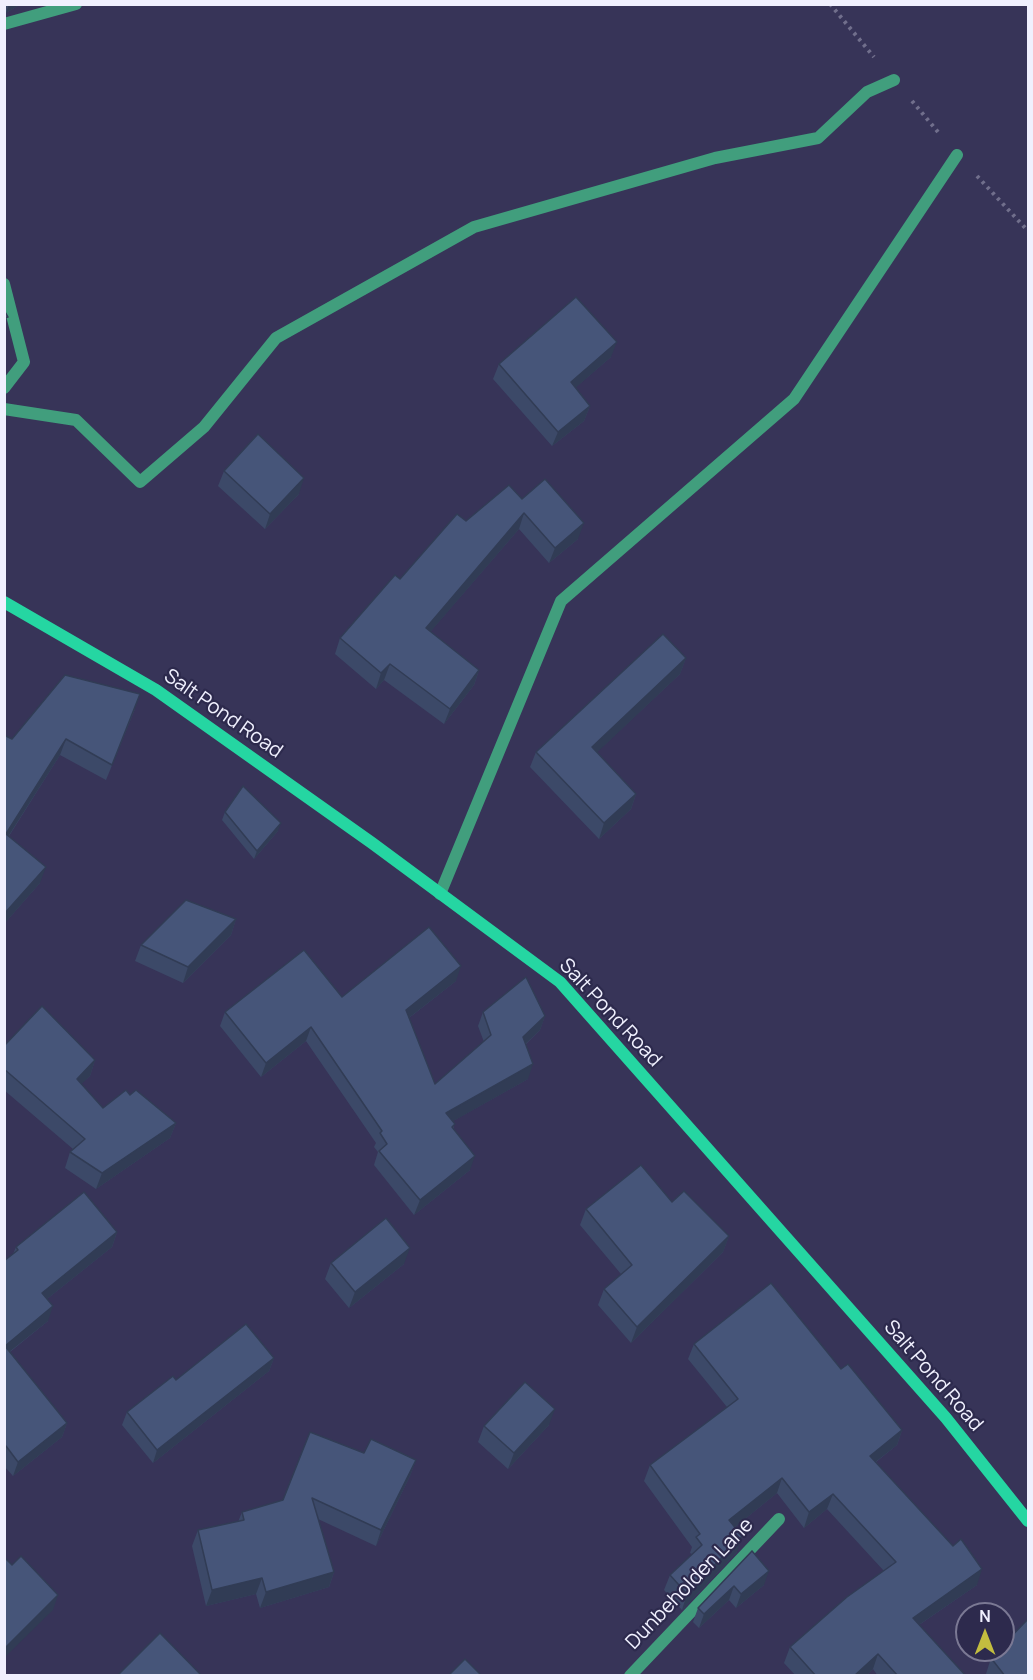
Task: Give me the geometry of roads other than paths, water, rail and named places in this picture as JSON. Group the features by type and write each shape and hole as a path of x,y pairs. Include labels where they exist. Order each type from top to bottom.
{"street":[{"path":"4,24 76,4"},
{"path":"4,409 76,420 140,482 204,427 276,338 474,226 716,158 818,138 867,92 894,80"},
{"path":"440,894 561,601 794,399 957,155"},
{"path":"4,284 24,362 4,388"},
{"name":"Salt Pond Road","path":"4,602 156,690 560,982 938,1409 1029,1521"},
{"name":"Dunbeholden Lane","path":"630,1676 779,1518"}]}
